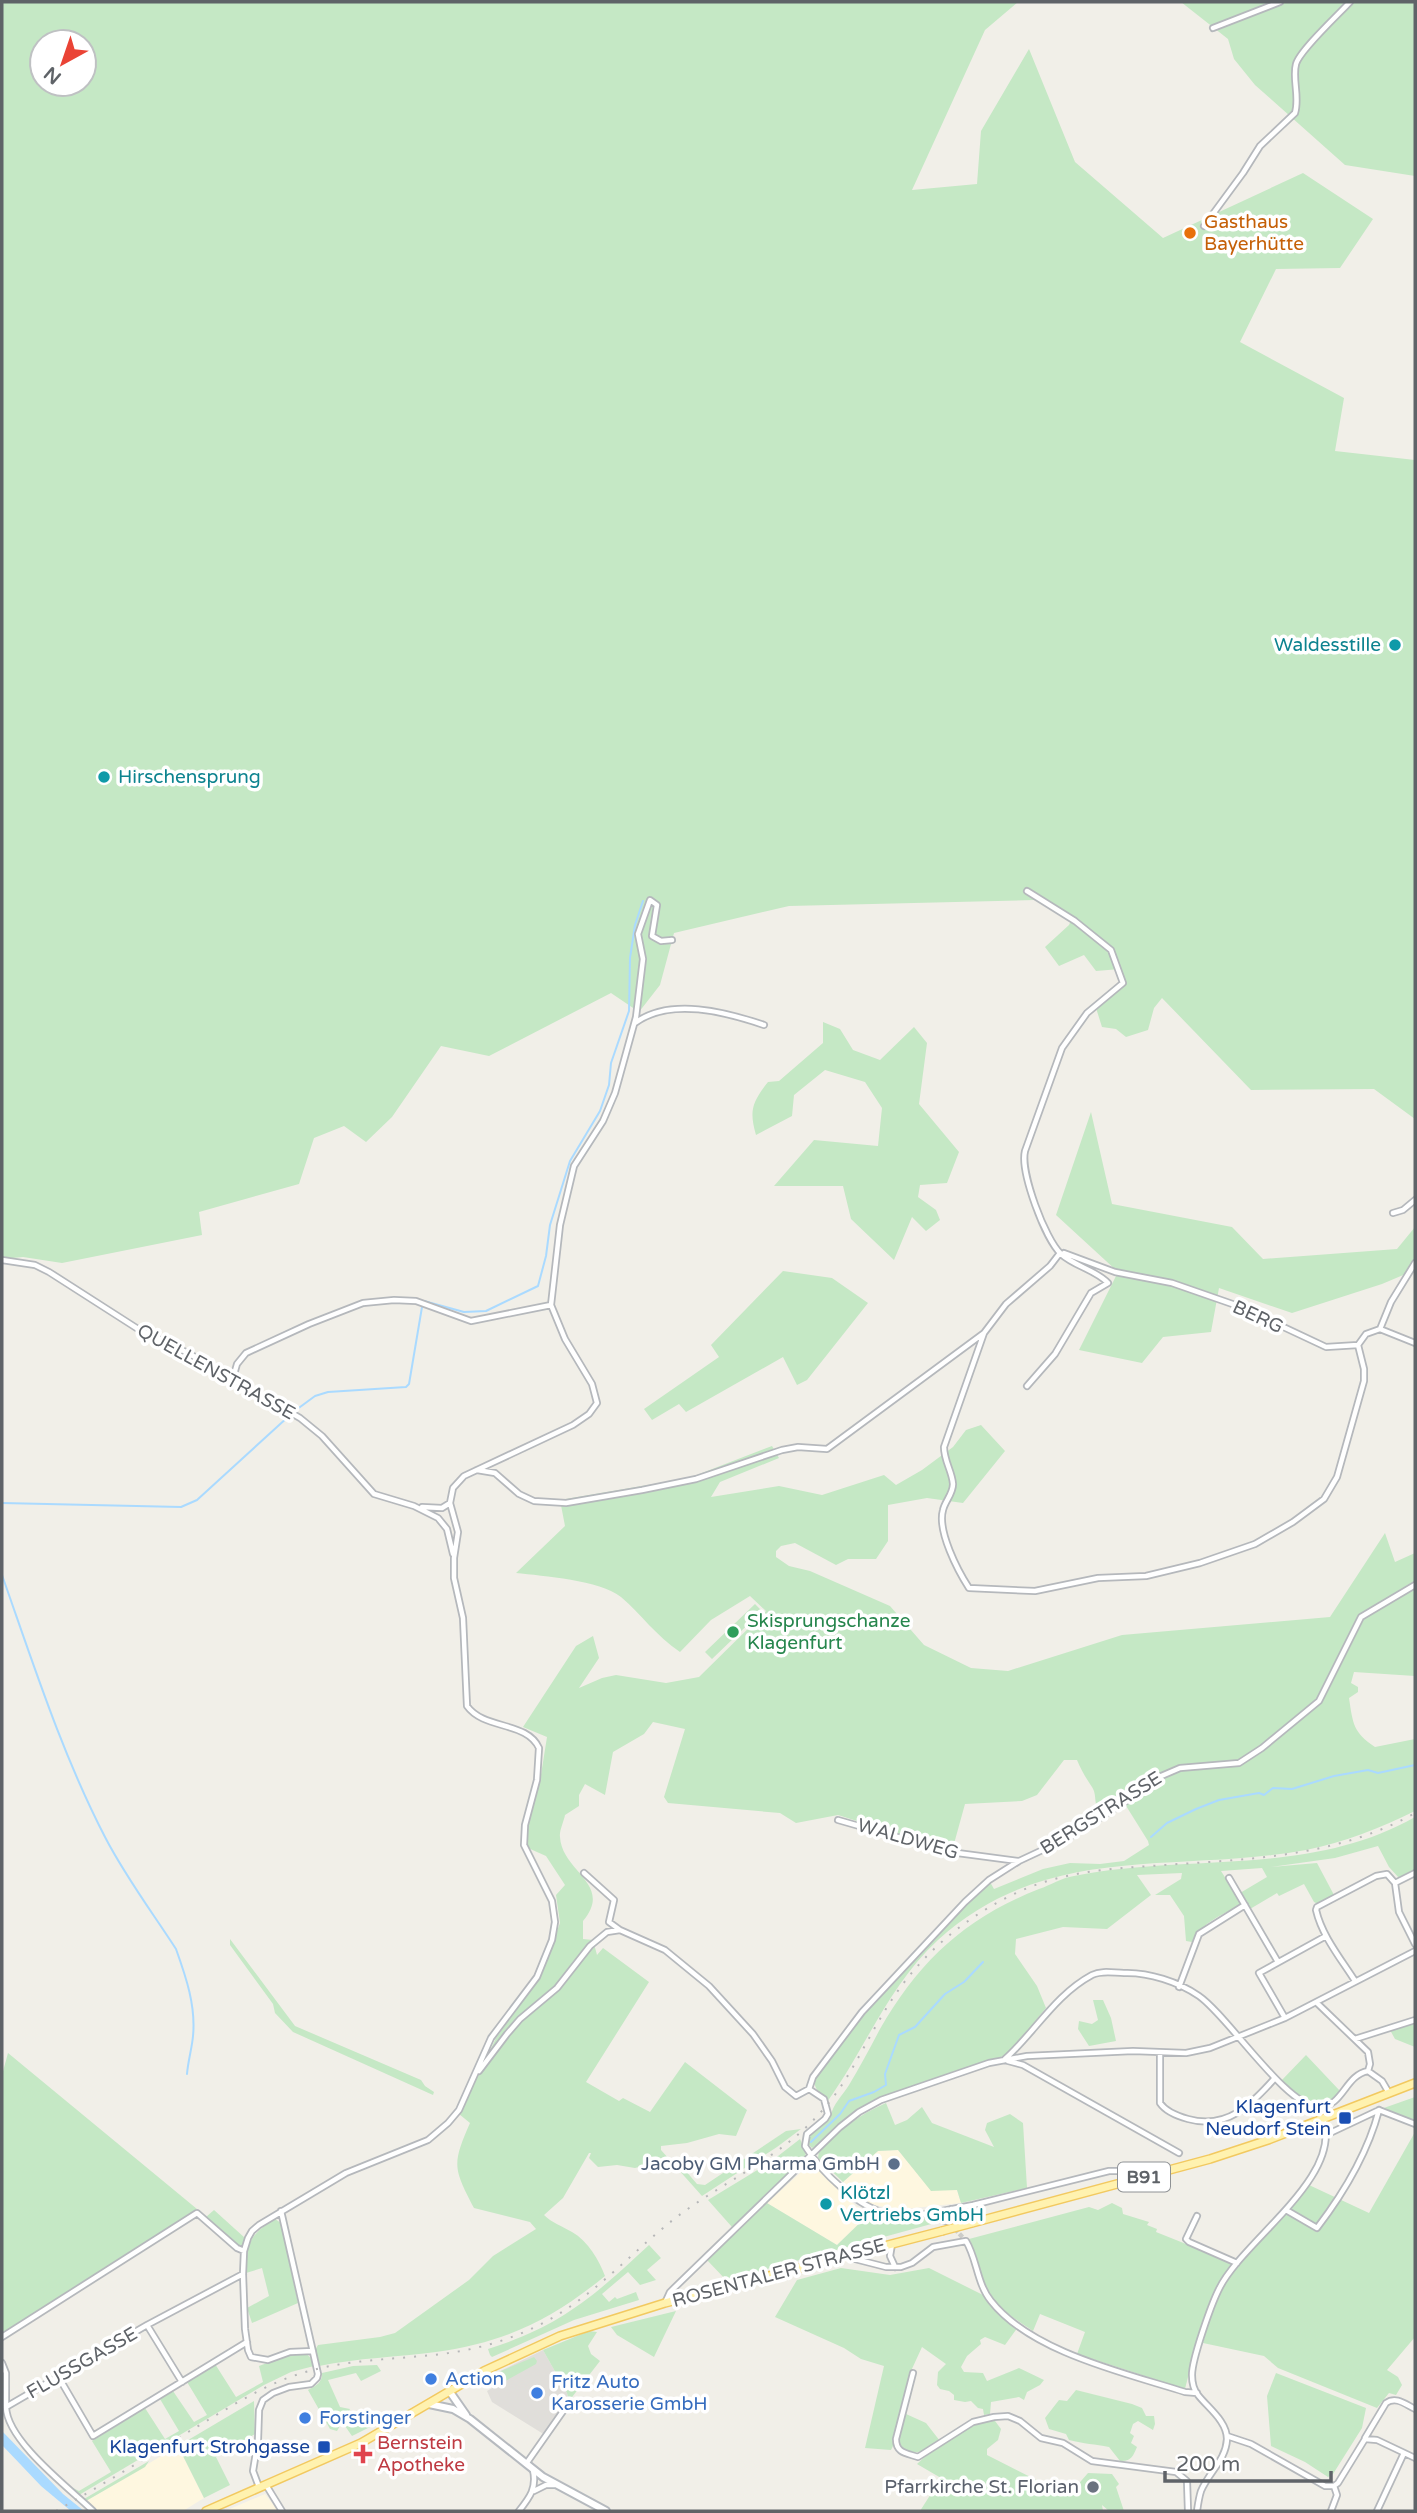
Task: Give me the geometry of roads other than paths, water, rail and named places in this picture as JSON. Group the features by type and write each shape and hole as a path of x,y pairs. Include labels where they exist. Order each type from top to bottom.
{"main road":[{"name":"ROSENTALER STRASSE","path":"206,2511 349,2449 484,2371 560,2336 665,2303 1188,2165 1268,2140 1415,2083"},
{"path":"450,2392 448,2402 453,2409"},
{"path":"450,2392 470,2419"},
{"path":"429,2404 453,2409 470,2419 543,2477 606,2511"}],"street":[{"path":"1213,28 1280,2"},
{"path":"1204,226 1260,146 1295,113 1296,63 1350,2"},
{"path":"1027,891 1075,921 1111,950 1123,983 1087,1013 1062,1048 1025,1151 1024,1167 1030,1191 1060,1253 1108,1283 1091,1293 1055,1354 1027,1386"},
{"path":"313,2351 294,2351 261,2360 251,2357 247,2342 243,2274 244,2251 252,2231 346,2173 428,2140 448,2123 459,2110 491,2038 537,1977 552,1940 555,1922 552,1901 527,1853 523,1836 537,1780 540,1748 525,1733 484,1719 467,1706 463,1618 455,1585 454,1559 458,1532 450,1503 451,1492 459,1480 566,1429 595,1407 597,1399 593,1384 577,1360 551,1305 560,1225 567,1189 579,1155 610,1108 634,1023 643,959 638,934 650,900 657,905 652,936 661,941 672,940"},
{"path":"634,1023 645,1015 702,1009 728,1013 764,1025"},
{"path":"1393,1213 1403,1210 1415,1200"},
{"path":"477,1470 495,1473 519,1494 534,1501 566,1503 696,1479 782,1450 798,1447 827,1449 984,1333 1006,1304 1050,1266 1060,1253"},
{"name":"BERG","path":"1060,1253 1115,1272 1172,1283 1218,1299 1326,1347 1358,1345"},
{"name":"QUELLENSTRASSE","path":"2,1260 35,1265 49,1272 138,1329 188,1353 300,1418 322,1436 374,1494 433,1514 444,1524 450,1536 454,1559"},
{"path":"1380,1329 1391,1302 1415,1263"},
{"path":"233,1378 237,1364 246,1353 363,1303 416,1301 471,1321 551,1305"},
{"path":"541,1309 555,1317"},
{"path":"984,1333 944,1447 944,1458 953,1481 953,1490 942,1511 942,1524 954,1562 970,1588 1035,1591 1098,1578 1146,1576 1200,1563 1255,1544 1293,1522 1324,1499 1337,1477 1364,1381 1358,1345 1366,1334 1380,1329 1415,1343"},
{"name":"QUELLENSTRASSE","path":"414,1506 442,1508 450,1503"},
{"name":"BERGSTRASSE","path":"809,2089 813,2077 862,2012 965,1902 999,1873 1066,1839 1134,1796 1152,1780 1180,1768 1239,1763 1262,1748 1319,1701 1361,1617 1415,1586"},
{"name":"WALDWEG","path":"838,1820 962,1855 1019,1861"},
{"path":"584,1873 614,1900 607,1932"},
{"path":"1395,1883 1415,1873"},
{"path":"1355,1981 1326,1936 1317,1918 1317,1907 1383,1874 1391,1877 1395,1883 1399,1912 1415,1944"},
{"path":"1229,1878 1278,1962"},
{"path":"1180,1987 1199,1934 1245,1905"},
{"path":"609,1922 620,1930 665,1950 709,1986 753,2034 772,2061 789,2093 796,2096 809,2089 824,2099 827,2107 825,2119 805,2138 805,2146 840,2185 872,2209 894,2215 925,2214 1110,2171 1138,2171"},
{"path":"474,2078 520,2019 557,1988 590,1946 607,1932 620,1930"},
{"path":"1285,2018 1259,1973 1326,1936"},
{"path":"665,2303 670,2292 840,2127 859,2112 881,2101 989,2063 1027,2056 1200,2051 1285,2018 1415,1951"},
{"path":"1004,2060 1049,2009 1092,1975 1103,1972 1136,1972 1151,1975 1197,1994 1275,2078 1306,2104 1322,2107 1338,2098 1356,2075 1368,2070"},
{"path":"1317,2002 1370,2057 1368,2070"},
{"path":"1355,2039 1415,2020"},
{"path":"1160,2053 1160,2103 1168,2111 1194,2121 1219,2122 1240,2112 1275,2078"},
{"path":"1004,2060 1023,2065 1179,2153"},
{"path":"1368,2070 1382,2081 1389,2093"},
{"path":"1327,2134 1379,2110 1415,2124"},
{"path":"1286,2210 1317,2228 1340,2198 1376,2123 1379,2110"},
{"path":"1196,2511 1203,2488 1225,2450 1227,2437 1220,2421 1197,2393 1192,2377 1194,2364 1219,2290 1237,2263 1286,2210 1315,2169 1327,2134 1324,2119"},
{"path":"925,2214 947,2222 951,2210"},
{"path":"281,2211 318,2374 315,2381 272,2393 261,2404 253,2471 282,2511"},
{"path":"2,2337 197,2213 244,2251"},
{"path":"1197,2216 1186,2239 1237,2263"},
{"path":"844,2256 896,2268 912,2263 929,2248 966,2241 991,2302 1035,2337 1094,2363 1185,2392 1197,2393"},
{"path":"892,2244 890,2256 896,2268"},
{"name":"FLUSSGASSE","path":"93,2511 22,2443 6,2407 243,2274"},
{"path":"148,2325 182,2382"},
{"path":"58,2376 93,2436 247,2342"},
{"path":"2,2363 6,2373 6,2407"},
{"path":"913,2373 896,2439 896,2445 901,2452 918,2457 973,2422 1008,2417 1020,2421 1041,2438 1069,2445 1092,2461 1176,2472 1186,2481 1188,2511"},
{"path":"1227,2437 1251,2444 1325,2486 1334,2486 1386,2403 1396,2399 1415,2409"},
{"path":"526,2464 566,2407"},
{"path":"1365,2439 1377,2440 1415,2458"},
{"path":"1377,2511 1404,2453"},
{"path":"533,2470 535,2488"},
{"path":"519,2511 543,2481 543,2477"},
{"path":"535,2488 556,2485"},
{"path":"1331,2511 1336,2495 1334,2486"}],"water":[{"path":"2,2431 63,2494 84,2511 71,2511 41,2486 2,2445"}],"waterway":[{"path":"424,1301 464,1312 486,1311 538,1286 550,1225 570,1161 600,1111 609,1085 611,1063 629,1011 630,958 635,925 643,901"},
{"path":"296,1410 315,1396 328,1392 406,1387 409,1384 422,1307"},
{"path":"2,1503 181,1507 197,1500 289,1416"},
{"path":"2,1575 49,1708 90,1806 121,1866 176,1949 187,1981 194,2025 187,2074"},
{"path":"1151,1837 1167,1823 1219,1800 1259,1793 1264,1795 1273,1788 1292,1789 1334,1776 1368,1770 1378,1773 1415,1765"},
{"path":"811,2142 840,2114 849,2101 886,2085 885,2074 899,2035 915,2027 945,1994 964,1982 983,1962"}],"tunnel":[{"path":"955,2229 966,2241"}],"railway":[{"path":"56,2511 231,2406 285,2379 336,2365 449,2353 480,2347 511,2337 555,2317 597,2286 678,2216 770,2156 805,2129 838,2091 892,1999 920,1963 953,1932 1012,1895 1063,1877 1098,1871 1253,1858 1320,1848 1352,1840 1415,1813"}],"place":[{"name":"Gasthaus Bayerhütte","path":"1190,233"},
{"name":"Waldesstille","path":"1395,645"},
{"name":"Hirschensprung","path":"104,777"},
{"name":"Skisprungschanze Klagenfurt","path":"733,1632"},
{"name":"Klagenfurt Neudorf Stein","path":"1345,2118"},
{"name":"Jacoby GM Pharma GmbH","path":"894,2164"},
{"name":"Klötzl Vertriebs GmbH","path":"826,2204"},
{"name":"Action","path":"431,2379"},
{"name":"Fritz Auto Karosserie GmbH","path":"537,2393"},
{"name":"Forstinger","path":"305,2418"},
{"name":"Klagenfurt Strohgasse","path":"324,2447"},
{"name":"Bernstein Apotheke","path":"363,2454"},
{"name":"Pfarrkirche St. Florian","path":"1093,2487"}]}
